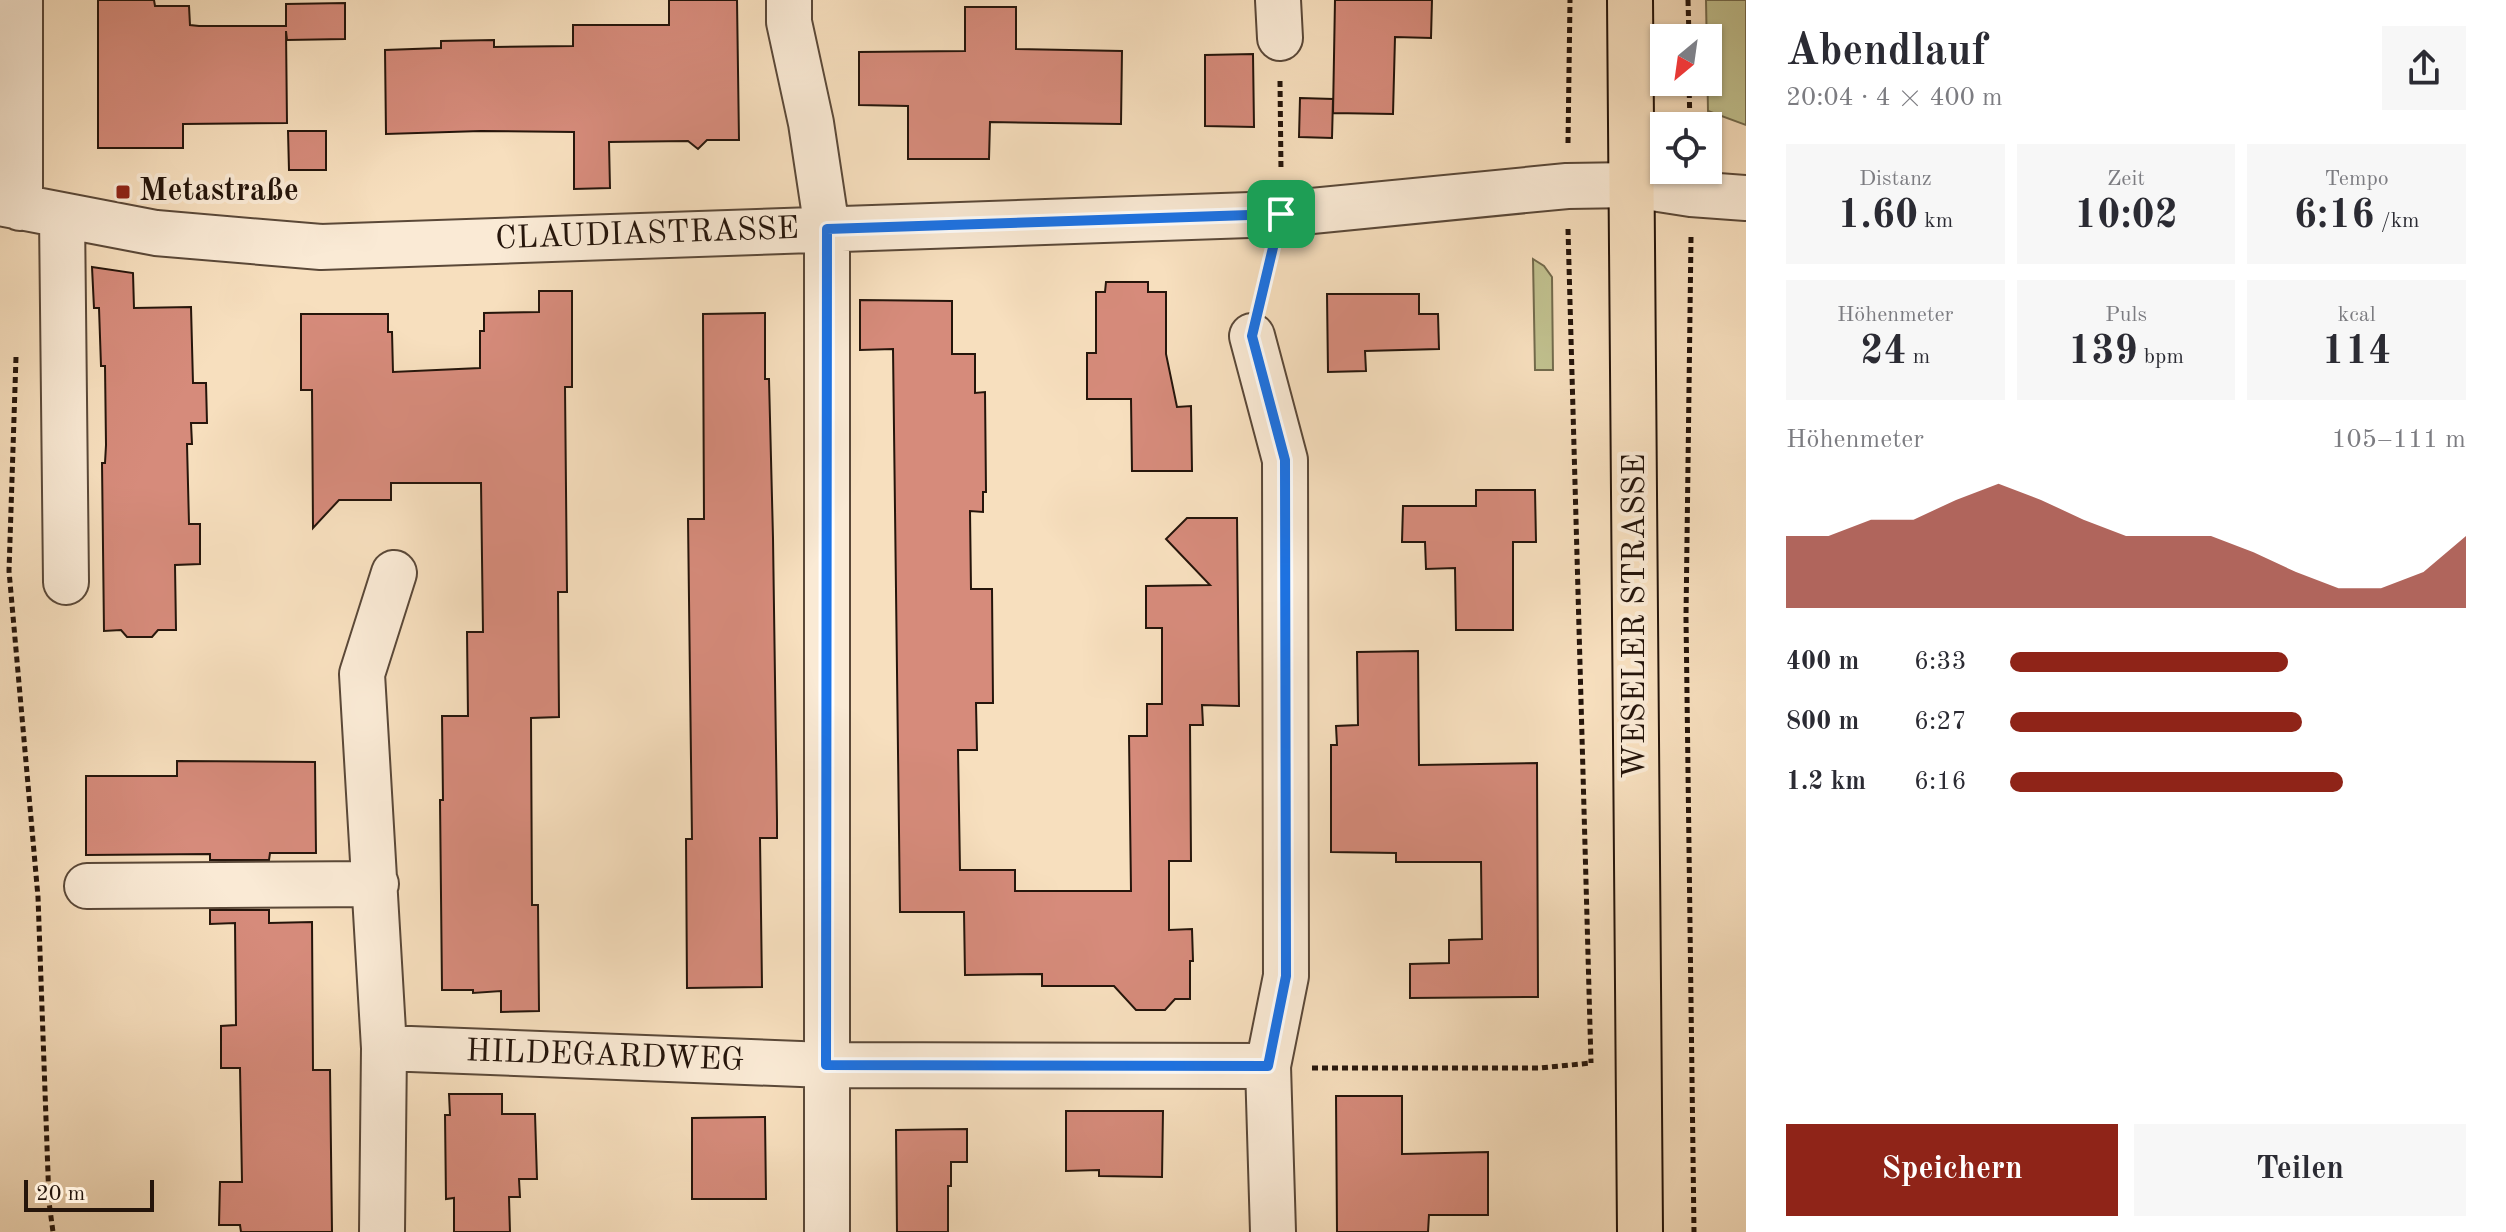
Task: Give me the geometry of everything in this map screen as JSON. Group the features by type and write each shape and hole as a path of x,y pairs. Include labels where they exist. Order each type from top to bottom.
{"main road":[{"name":"WESELER STRASSE","path":"1630,0 1640,1232"}],"street":[{"path":"20,0 27,209 66,582"},
{"path":"789,0 789,22 811,123 827,229 827,1232"},
{"name":"CLAUDIASTRASSE","path":"27,209 156,233 321,247 1281,214 1567,186 1633,185 1746,198"},
{"path":"1252,336 1285,460 1286,976 1268,1066 1273,1232"},
{"path":"382,1232 384,1048 362,674 394,573"},
{"path":"87,886 376,884"},
{"name":"HILDEGARDWEG","path":"384,1048 826,1065 1268,1066"}],"path":[{"path":"1268,1066 1540,1068 1591,1063 1567,186 1570,0"},
{"path":"1688,0 1689,24"},
{"path":"1252,336 1281,214 1279,19"},
{"path":"1691,194 1686,617 1694,1232"},
{"path":"16,350 9,571 38,897 49,1202 53,1232"}],"green space":[{"path":"1706,0 1746,0 1746,125 1722,116 1722,112 1708,111 1708,96 1722,96 1722,24 1706,24"},
{"path":"1533,259 1544,266 1552,277 1553,370 1535,370"}],"building":[{"path":"98,0 154,0 155,6 189,6 190,25 199,26 286,26 286,4 345,3 345,39 287,40 286,31 287,123 183,124 183,148 98,148"},
{"path":"669,0 737,0 739,140 707,140 698,149 688,141 609,142 610,188 574,189 574,132 386,134 385,50 441,48 441,41 494,40 494,47 573,46 573,25 669,25"},
{"path":"1335,0 1432,0 1431,38 1395,37 1393,114 1333,113"},
{"path":"965,7 1016,7 1016,49 1122,51 1121,124 990,122 989,159 908,159 908,106 859,105 859,52 965,51"},
{"path":"1253,54 1254,127 1205,126 1205,55"},
{"path":"1300,98 1333,99 1332,138 1299,137"},
{"path":"288,131 326,131 326,170 289,170"},
{"path":"92,267 133,273 134,308 191,307 193,383 206,383 207,423 191,423 192,444 187,444 189,524 200,524 200,564 175,565 176,630 158,630 152,637 127,637 121,630 104,631 102,463 105,463 106,445 105,366 101,366 99,308 94,308"},
{"path":"1106,282 1148,282 1148,292 1166,292 1166,354 1177,407 1191,406 1192,471 1132,471 1131,399 1087,399 1087,353 1096,353 1096,292 1105,292"},
{"path":"539,291 572,291 572,387 565,387 567,592 558,592 559,717 531,718 532,905 538,905 539,1011 501,1012 501,991 473,993 473,990 442,990 442,716 468,716 467,632 483,632 481,483 391,483 391,500 339,500 313,528 312,390 301,390 301,314 388,314 388,332 392,332 393,372 480,368 480,331 484,331 484,313 539,312"},
{"path":"1327,294 1419,294 1419,314 1438,314 1439,349 1365,351 1366,371 1328,372"},
{"path":"860,300 952,301 952,354 975,354 975,393 985,392 986,492 983,492 983,512 970,511 971,589 992,589 993,703 976,703 977,750 958,750 960,870 1015,870 1015,891 1131,891 1129,736 1147,736 1147,704 1162,704 1162,628 1146,628 1146,586 1210,585 1166,539 1187,518 1237,518 1239,706 1202,705 1203,725 1190,725 1191,861 1169,861 1169,930 1192,929 1190,999 1175,999 1165,1010 1136,1010 1114,986 1042,986 1042,974 965,975 964,912 900,912 893,349 860,350"},
{"path":"765,313 773,538 777,838 760,838 762,987 687,988 686,839 692,839 688,519 704,519 703,314"},
{"path":"1476,490 1535,490 1536,542 1513,542 1513,630 1456,630 1455,568 1426,569 1425,542 1402,542 1403,506 1476,506"},
{"path":"1418,651 1419,765 1537,763 1538,997 1410,998 1410,964 1449,963 1449,940 1482,939 1481,862 1396,862 1396,853 1331,852 1331,745 1337,745 1336,726 1358,725 1357,652"},
{"path":"177,761 315,762 316,853 270,853 269,860 210,860 210,854 86,855 86,776 177,776"},
{"path":"210,910 269,910 269,923 312,922 313,1070 330,1070 332,1232 241,1232 240,1225 219,1225 220,1182 242,1182 240,1068 221,1068 221,1026 236,1025 235,923 210,924"},
{"path":"449,1094 502,1094 502,1114 535,1114 537,1179 519,1179 520,1197 509,1197 510,1232 454,1232 454,1198 446,1199 445,1115 450,1115"},
{"path":"1336,1096 1402,1096 1402,1154 1488,1152 1488,1215 1429,1215 1428,1232 1337,1232"},
{"path":"1066,1111 1163,1111 1162,1177 1099,1176 1099,1170 1066,1171"},
{"path":"765,1117 766,1199 692,1199 692,1118"},
{"path":"967,1129 967,1162 951,1162 948,1232 897,1232 896,1130"}],"place":[{"name":"Metastraße","path":"123,192"}],"route":[{"path":"1281,214 1252,336 1285,460 1286,976 1268,1066 826,1065 827,229 1281,214"}]}
